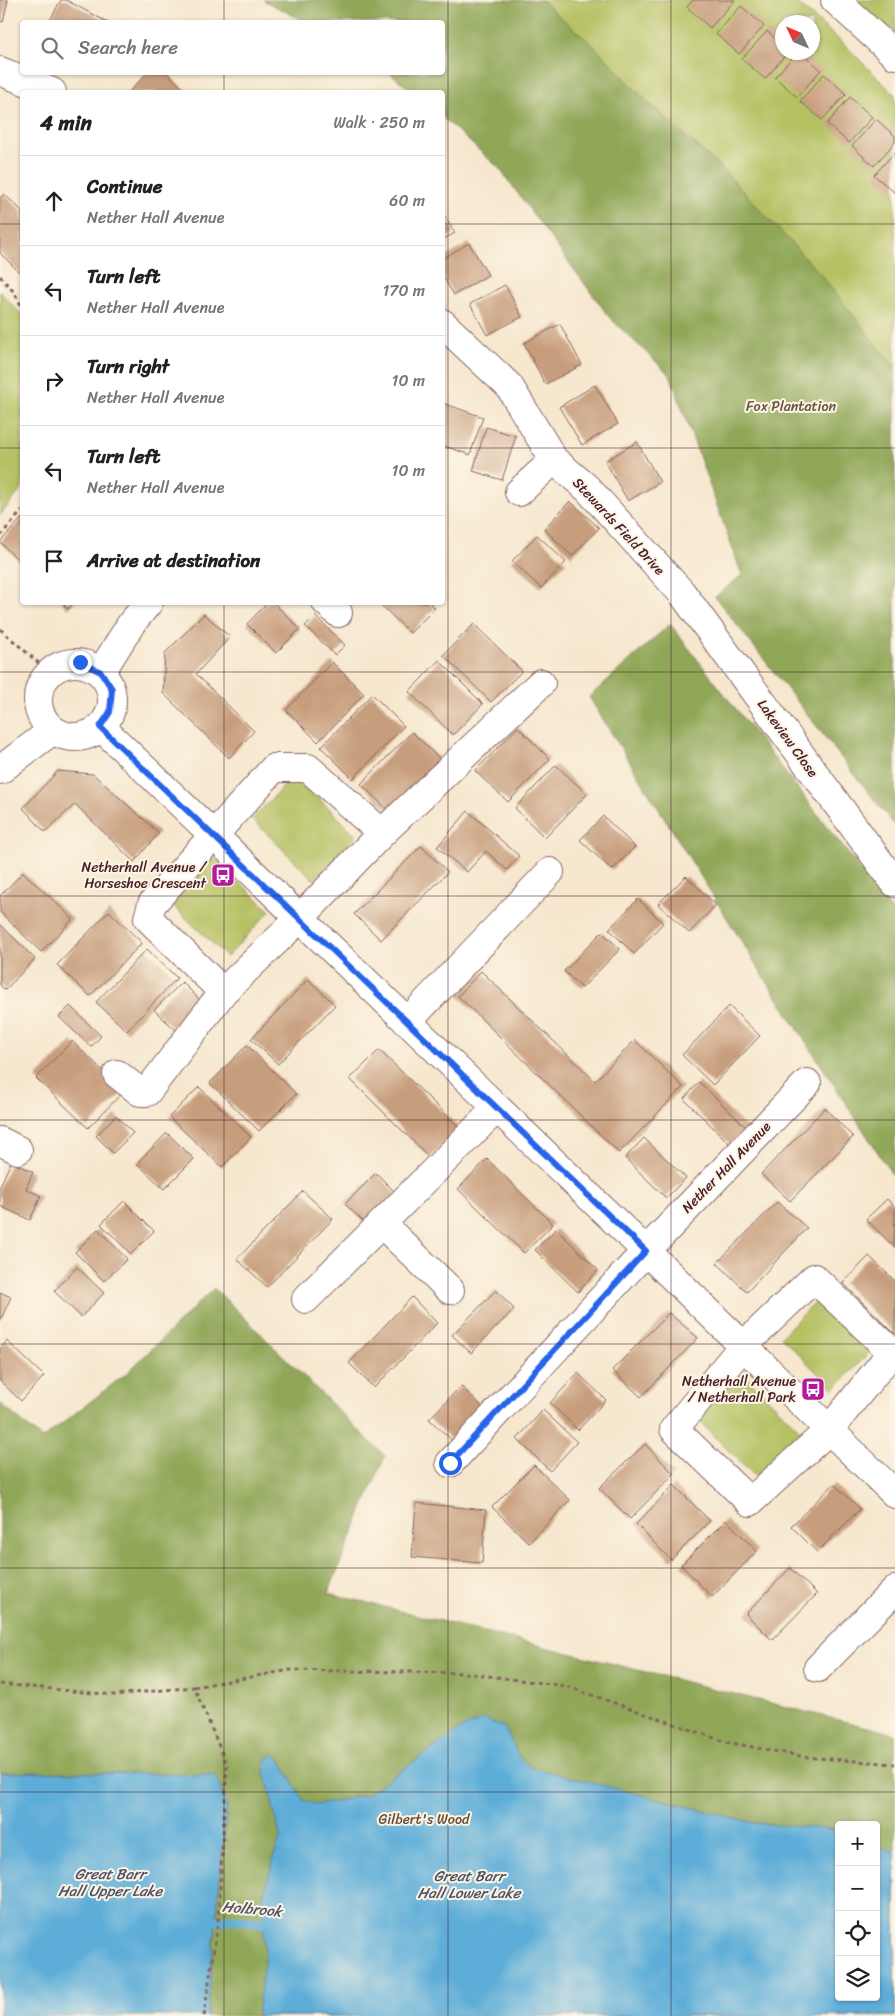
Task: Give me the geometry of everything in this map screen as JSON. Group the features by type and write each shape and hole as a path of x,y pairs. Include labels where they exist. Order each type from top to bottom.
{"street":[{"path":"835,0 895,55"},
{"path":"0,72 47,90"},
{"name":"Stewards Field Drive","path":"445,326 509,386 554,460 588,489 682,593"},
{"path":"519,492 554,460"},
{"name":"Lakeview Close","path":"682,593 895,883"},
{"path":"101,672 131,624 147,605"},
{"path":"80,662 101,672 112,689 110,712 100,727 84,736 68,736 53,730 41,717 38,693 44,677 50,673 57,667 80,662"},
{"path":"117,1074 140,1092 147,1092 222,992 300,918 382,833 541,683"},
{"path":"100,727 646,1251 742,1347 895,1494"},
{"path":"0,770 53,730"},
{"path":"222,992 148,918 152,904 274,768 308,768 382,833"},
{"path":"407,1022 550,872"},
{"name":"Nether Hall Avenue","path":"450,1463 646,1251 807,1083"},
{"path":"306,1299 497,1108"},
{"path":"382,1224 450,1290"},
{"path":"814,1278 892,1352 829,1430 750,1502 674,1429 742,1347 814,1278"},
{"path":"818,1668 895,1590"}],"path":[{"path":"0,276 20,304"},
{"path":"0,536 20,513"},
{"path":"0,629 50,673"},
{"path":"0,1684 114,1695 194,1687 290,1670 464,1672 566,1686 726,1742 805,1757 895,1764"},
{"path":"194,1687 226,1765 216,1940 204,2016"}],"green space":[{"name":"Fox Plantation","path":"263,0 541,0 598,50 648,103 727,174 822,276 895,368 895,826 715,597 742,575 670,375 610,318 499,168 445,120 445,90 411,90 392,75 445,75 445,20 302,20"},
{"path":"541,0 794,0 811,15 775,15 775,60 820,60 820,23 895,95 895,368 727,174 676,126 648,103 598,50"},
{"path":"857,0 895,0 895,34"},
{"path":"0,292 20,313 20,491 0,515"},
{"path":"670,624 895,914 895,1179 760,971 589,697"},
{"path":"295,775 357,836 314,880 252,819"},
{"path":"213,857 270,911 227,957 170,903"},
{"name":"Gilbert's Wood","path":"214,1288 385,1456 328,1593 895,1734 895,2016 207,2016 227,1805 215,1775 0,1773 0,1403 42,1439 127,1373"},
{"path":"816,1300 870,1352 834,1389 781,1337"},
{"path":"742,1373 801,1431 756,1477 697,1419"}],"water":[{"name":"Great Barr Hall Lower Lake","path":"484,1719 505,1728 519,1757 530,1767 754,1823 835,1830 835,2001 880,2001 880,1847 895,1850 895,2016 257,2016 265,1954 262,1900 280,1837 265,1772 266,1760 274,1754 280,1759 303,1800 318,1805 367,1794 464,1727"},
{"name":"Great Barr Hall Upper Lake","path":"0,1773 215,1775 227,1805 207,2016 0,2016"}],"building":[{"path":"0,0 8,0 3,22 0,21"},
{"path":"61,0 66,0 103,20 50,20"},
{"path":"693,0 735,0 710,28 687,7"},
{"path":"741,6 764,26 739,54 716,34"},
{"path":"767,31 775,38 775,60 781,60 765,79 742,59"},
{"path":"790,60 810,60 821,70 797,97 775,77"},
{"path":"824,74 846,94 822,120 800,101"},
{"path":"145,75 169,75 185,90 131,90"},
{"path":"850,97 872,117 849,143 827,124"},
{"path":"876,119 895,136 895,142 874,166 852,146"},
{"path":"895,152 895,193 874,175"},
{"path":"4,194 20,209 20,273 0,253 0,198"},
{"path":"445,217 455,233 445,238"},
{"path":"469,243 488,275 454,295 445,280 445,257"},
{"path":"505,285 522,317 487,335 470,304"},
{"path":"560,324 582,365 545,384 524,343"},
{"path":"595,385 618,424 582,445 559,407"},
{"path":"445,404 483,417 470,455 445,446"},
{"path":"486,427 516,436 502,480 473,471"},
{"path":"637,442 660,482 628,501 605,461"},
{"path":"570,501 599,528 572,556 544,529"},
{"path":"20,520 20,562 0,542"},
{"path":"537,535 566,562 541,588 512,561"},
{"path":"64,605 72,605 68,609"},
{"path":"265,605 276,605 300,629 276,653 247,624"},
{"path":"432,605 435,608 410,633 382,606"},
{"path":"204,614 230,637 196,674 254,731 229,758 163,693 165,653"},
{"path":"315,616 345,645 335,655 305,626"},
{"path":"474,624 522,671 491,702 443,655"},
{"path":"439,660 483,704 453,735 409,692"},
{"path":"332,662 364,694 318,742 286,710"},
{"path":"372,694 404,726 353,779 321,747"},
{"path":"518,727 550,759 508,802 475,771"},
{"path":"412,732 443,762 392,814 361,784"},
{"path":"556,765 587,794 545,838 515,808"},
{"path":"58,771 93,774 159,833 134,862 75,804 45,832 23,808"},
{"path":"468,811 519,856 507,870 486,851 467,872 437,847"},
{"path":"603,816 635,847 612,870 580,840"},
{"path":"421,846 448,872 381,940 354,914"},
{"path":"23,872 73,919 41,952 0,912 0,896"},
{"path":"686,876 716,905 689,933 658,904"},
{"path":"638,899 663,923 634,954 609,929"},
{"path":"109,911 142,943 90,996 57,965"},
{"path":"0,924 35,959 5,990 0,985"},
{"path":"602,932 620,949 582,988 564,971"},
{"path":"147,949 177,978 127,1031 96,1002"},
{"path":"481,971 595,1081 635,1040 683,1087 619,1153 458,996"},
{"path":"308,979 335,1005 278,1064 251,1039"},
{"path":"182,982 205,1005 178,1032 154,1010"},
{"path":"70,1006 101,1036 91,1047 59,1017"},
{"path":"729,1006 760,1036 713,1085 682,1055"},
{"path":"72,1041 124,1091 88,1128 36,1078"},
{"path":"247,1045 296,1094 259,1131 210,1083"},
{"path":"379,1050 460,1128 430,1158 350,1079"},
{"path":"699,1082 747,1128 731,1145 684,1099"},
{"path":"199,1087 251,1137 222,1167 169,1117"},
{"path":"825,1108 853,1137 790,1201 761,1174"},
{"path":"116,1115 133,1133 113,1153 96,1136"},
{"path":"167,1133 194,1159 164,1189 137,1163"},
{"path":"644,1138 686,1178 666,1198 625,1158"},
{"path":"487,1159 553,1224 524,1253 458,1189"},
{"path":"11,1162 33,1172 26,1189 41,1196 30,1220 0,1206 0,1186"},
{"path":"376,1173 397,1194 367,1225 345,1204"},
{"path":"303,1191 333,1219 267,1287 237,1259"},
{"path":"887,1199 895,1207 894,1247 866,1219"},
{"path":"124,1201 154,1231 131,1254 101,1224"},
{"path":"777,1202 807,1228 747,1292 717,1263"},
{"path":"98,1229 127,1259 104,1281 75,1252"},
{"path":"556,1229 598,1270 578,1292 535,1250"},
{"path":"869,1256 895,1281 895,1334 843,1283"},
{"path":"77,1267 104,1293 81,1317 54,1291"},
{"path":"496,1290 514,1309 471,1353 452,1335"},
{"path":"0,1292 11,1297 0,1321"},
{"path":"412,1297 437,1323 374,1388 349,1363"},
{"path":"669,1313 698,1338 641,1397 612,1370"},
{"path":"7,1341 44,1376 21,1401 0,1381 0,1349"},
{"path":"578,1373 606,1400 578,1430 550,1403"},
{"path":"461,1386 488,1412 456,1444 429,1419"},
{"path":"543,1410 577,1442 550,1471 517,1439"},
{"path":"645,1444 674,1474 630,1519 599,1488"},
{"path":"534,1465 570,1500 529,1543 492,1507"},
{"path":"834,1484 860,1509 817,1552 791,1526"},
{"path":"674,1485 710,1521 671,1560 636,1524"},
{"path":"416,1503 486,1510 482,1563 412,1557"},
{"path":"726,1520 757,1551 712,1597 681,1565"},
{"path":"790,1568 817,1594 772,1640 746,1614"}],"waterway":[{"name":"Holbrook","path":"204,1918 218,1921 232,1919 273,1924"}],"place":[{"name":"Netherhall Avenue / Horseshoe Crescent","path":"223,875"},
{"name":"Netherhall Avenue / Netherhall Park","path":"813,1389"}],"route":[{"path":"80,662 101,672 112,689 110,712 100,727 646,1251 450,1463"}]}
